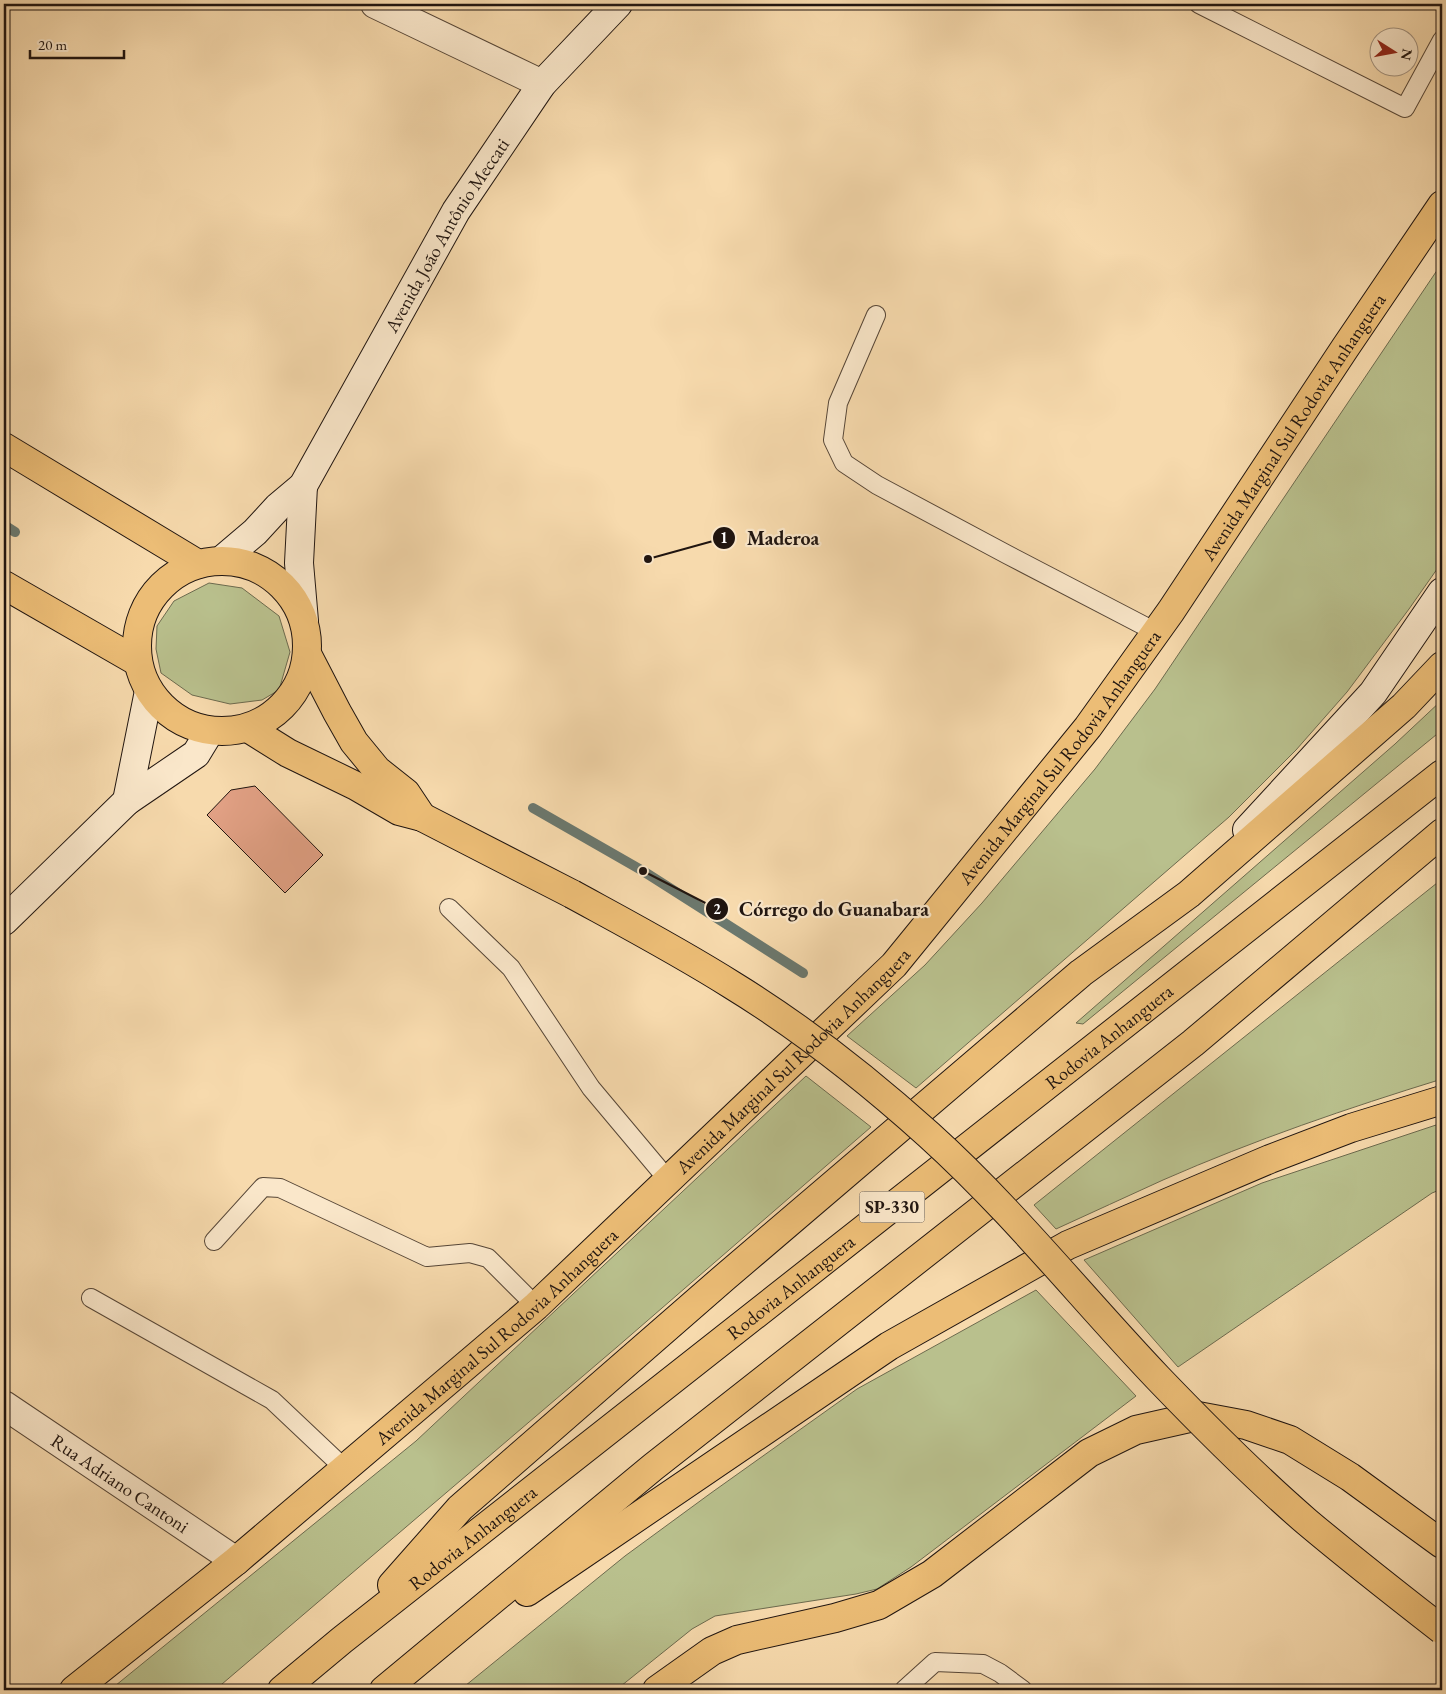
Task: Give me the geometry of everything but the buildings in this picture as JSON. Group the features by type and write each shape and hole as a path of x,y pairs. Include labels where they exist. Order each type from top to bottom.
{"main road":[{"path":"375,4 542,84"},
{"name":"Avenida João Antônio Meccati","path":"210,562 255,532 303,486 456,211 542,84 618,4"},
{"name":"Avenida Marginal Sul Rodovia Anhanguera","path":"74,1690 236,1561 536,1306 894,965 1088,728 1156,632 1442,205"},
{"path":"4,447 210,562"},
{"name":"Avenida João Antônio Meccati","path":"303,486 300,563 304,621"},
{"path":"210,562 243,563 264,571 281,584 295,601 304,621 307,637 307,654 301,678 289,700 270,717 248,728 210,731 192,726 175,718 161,706 149,691 138,662 138,631 149,602 170,578 210,562"},
{"path":"4,585 138,662"},
{"path":"1189,894 1373,693 1442,592"},
{"path":"307,654 354,742 377,770 406,794 422,817"},
{"path":"342,1640 460,1508 725,1277 1081,973 1189,894 1404,706 1442,666"},
{"path":"127,801 149,691"},
{"path":"248,728 288,753 356,786 399,811 422,817 572,894 734,986 784,1020 885,1097 966,1170 1012,1216 1157,1377 1244,1464 1306,1521 1442,1630"},
{"path":"4,921 127,801 196,754 210,731"},
{"name":"Rodovia Anhanguera","path":"282,1690 342,1640 1442,774"},
{"name":"SP-330","path":"388,1687 653,1467 1193,1043 1442,834"},
{"path":"388,1687 889,1346 1044,1259 1068,1246 1270,1159 1351,1128 1442,1100"},
{"name":"Rua Adriano Cantoni","path":"4,1405 236,1561"},
{"path":"657,1690 712,1651 737,1640 835,1618 879,1605 932,1574 1089,1453 1136,1430 1198,1416 1246,1425 1290,1440 1350,1477 1442,1544"}],"lane":[{"path":"1199,4 1404,108 1442,40"},
{"path":"876,315 838,403 833,440 844,463 877,485 1156,632"},
{"path":"449,908 511,968 590,1088 669,1180"},
{"path":"214,1241 263,1187 280,1188 428,1257 470,1253 488,1258 536,1306"},
{"path":"91,1298 272,1400 344,1468"},
{"path":"904,1690 935,1662 982,1664 1000,1673 1023,1690"}],"green space":[{"path":"1442,263 1442,562 1347,692 1296,750 1229,817 916,1088 847,1036 925,965 982,903 1095,769 1155,689"},
{"path":"209,583 242,588 279,616 290,652 279,690 262,700 230,704 192,695 161,673 156,649 157,626 174,601"},
{"path":"1442,700 1442,730 1083,1024 1076,1023 1395,744"},
{"path":"1442,879 1442,1079 1336,1113 1232,1151 1056,1229 1034,1205"},
{"path":"806,1076 871,1127 617,1347 215,1690 110,1690 416,1441"},
{"path":"1442,1123 1442,1189 1432,1193 1178,1367 1084,1260 1262,1183"},
{"path":"1036,1290 1136,1396 911,1567 877,1589 715,1616 692,1629 616,1690 460,1690 625,1556 857,1389"}],"waterway":[{"path":"4,525 15,532"},
{"path":"533,808 643,871 803,973"}],"place":[{"name":"Maderoa","path":"648,559"},
{"name":"Córrego do Guanabara","path":"643,871"}]}
